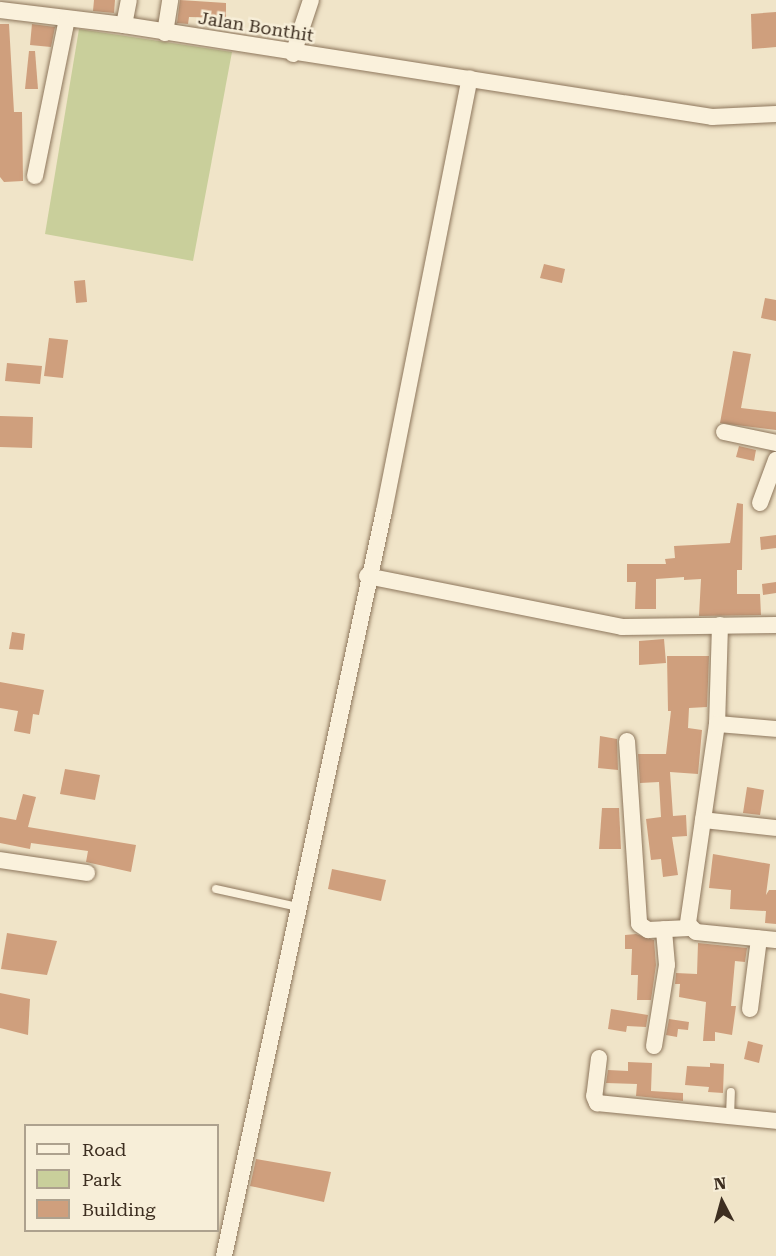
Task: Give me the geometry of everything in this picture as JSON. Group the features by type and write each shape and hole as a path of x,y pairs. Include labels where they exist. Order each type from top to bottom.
{"street":[{"path":"124,24 129,0"},
{"path":"165,33 170,0"},
{"path":"293,54 310,0"},
{"name":"Jalan Bonthit","path":"0,10 124,24 293,54 470,78 712,117 776,114"},
{"path":"35,176 67,19"},
{"path":"224,1256 367,576 384,511 470,78"},
{"path":"724,432 776,443"},
{"path":"760,503 776,460"},
{"path":"367,576 622,627 776,626"},
{"path":"689,928 717,724 720,625"},
{"path":"717,724 776,729"},
{"path":"627,741 639,924 648,930 689,928 776,940"},
{"path":"703,820 776,828"},
{"path":"0,860 87,873"},
{"path":"654,1046 668,965 664,929"},
{"path":"750,1009 759,939"},
{"path":"599,1058 594,1096 597,1103 776,1121"}],"lane":[{"path":"216,889 298,907"},
{"path":"730,1117 731,1092"}],"green space":[{"path":"79,29 232,52 193,261 45,234"}],"building":[{"path":"94,0 115,0 114,13 93,11"},
{"path":"180,0 226,3 226,18 189,17 188,24 177,23"},
{"path":"776,12 776,47 752,49 751,14"},
{"path":"0,24 9,24 14,112 22,112 23,181 4,182 0,177"},
{"path":"32,24 55,27 51,47 30,45"},
{"path":"29,51 35,51 38,89 25,89"},
{"path":"544,264 565,269 562,283 540,278"},
{"path":"85,280 87,302 76,303 74,281"},
{"path":"765,298 776,300 776,321 761,318"},
{"path":"49,338 68,340 63,378 44,376"},
{"path":"733,351 751,354 741,408 776,412 776,430 720,423"},
{"path":"7,363 42,366 40,384 5,381"},
{"path":"0,416 33,417 32,448 0,447"},
{"path":"739,446 756,450 754,461 736,457"},
{"path":"737,503 743,504 742,570 737,570 737,594 760,594 761,615 699,616 701,579 684,580 684,577 656,579 656,609 635,609 636,582 627,582 627,564 666,564 665,559 675,558 674,546 730,543"},
{"path":"776,535 776,548 761,550 760,537"},
{"path":"776,582 776,593 763,595 762,584"},
{"path":"12,632 25,634 23,650 9,649"},
{"path":"664,639 666,663 639,665 639,641"},
{"path":"667,656 709,656 707,707 689,708 688,728 702,730 698,774 670,772 673,816 686,815 687,836 672,837 678,875 663,877 661,859 651,860 646,819 661,817 659,782 640,783 638,754 666,754 671,711 668,711"},
{"path":"0,682 44,690 39,715 33,714 30,734 14,731 18,711 0,708"},
{"path":"600,736 617,739 618,770 598,768"},
{"path":"65,769 100,775 95,800 60,794"},
{"path":"747,787 764,790 760,815 743,813"},
{"path":"23,794 36,797 28,827 136,845 131,872 86,862 88,851 31,843 30,849 0,843 0,817 16,820"},
{"path":"602,808 619,808 621,849 599,849"},
{"path":"713,854 770,864 766,895 769,890 776,890 776,924 765,923 766,911 730,909 731,890 709,888"},
{"path":"332,869 386,880 381,901 328,889"},
{"path":"7,933 57,941 47,975 1,969"},
{"path":"636,934 654,940 656,965 651,1000 637,1000 638,975 631,975 632,949 625,949 625,935"},
{"path":"698,943 747,948 745,962 735,961 731,1006 736,1006 732,1035 715,1032 715,1041 703,1041 706,1002 679,997 680,984 675,984 676,973 697,974"},
{"path":"0,993 30,999 28,1035 0,1028"},
{"path":"611,1009 648,1015 646,1027 627,1026 626,1032 608,1029"},
{"path":"669,1019 689,1022 688,1030 678,1029 677,1037 666,1035"},
{"path":"748,1041 763,1045 759,1063 744,1059"},
{"path":"628,1062 652,1063 651,1091 683,1093 683,1101 636,1096 637,1084 606,1083 608,1070 628,1071"},
{"path":"710,1063 724,1064 723,1093 708,1092 709,1087 685,1085 687,1066 710,1067"},
{"path":"256,1159 331,1172 324,1202 250,1186"}]}
